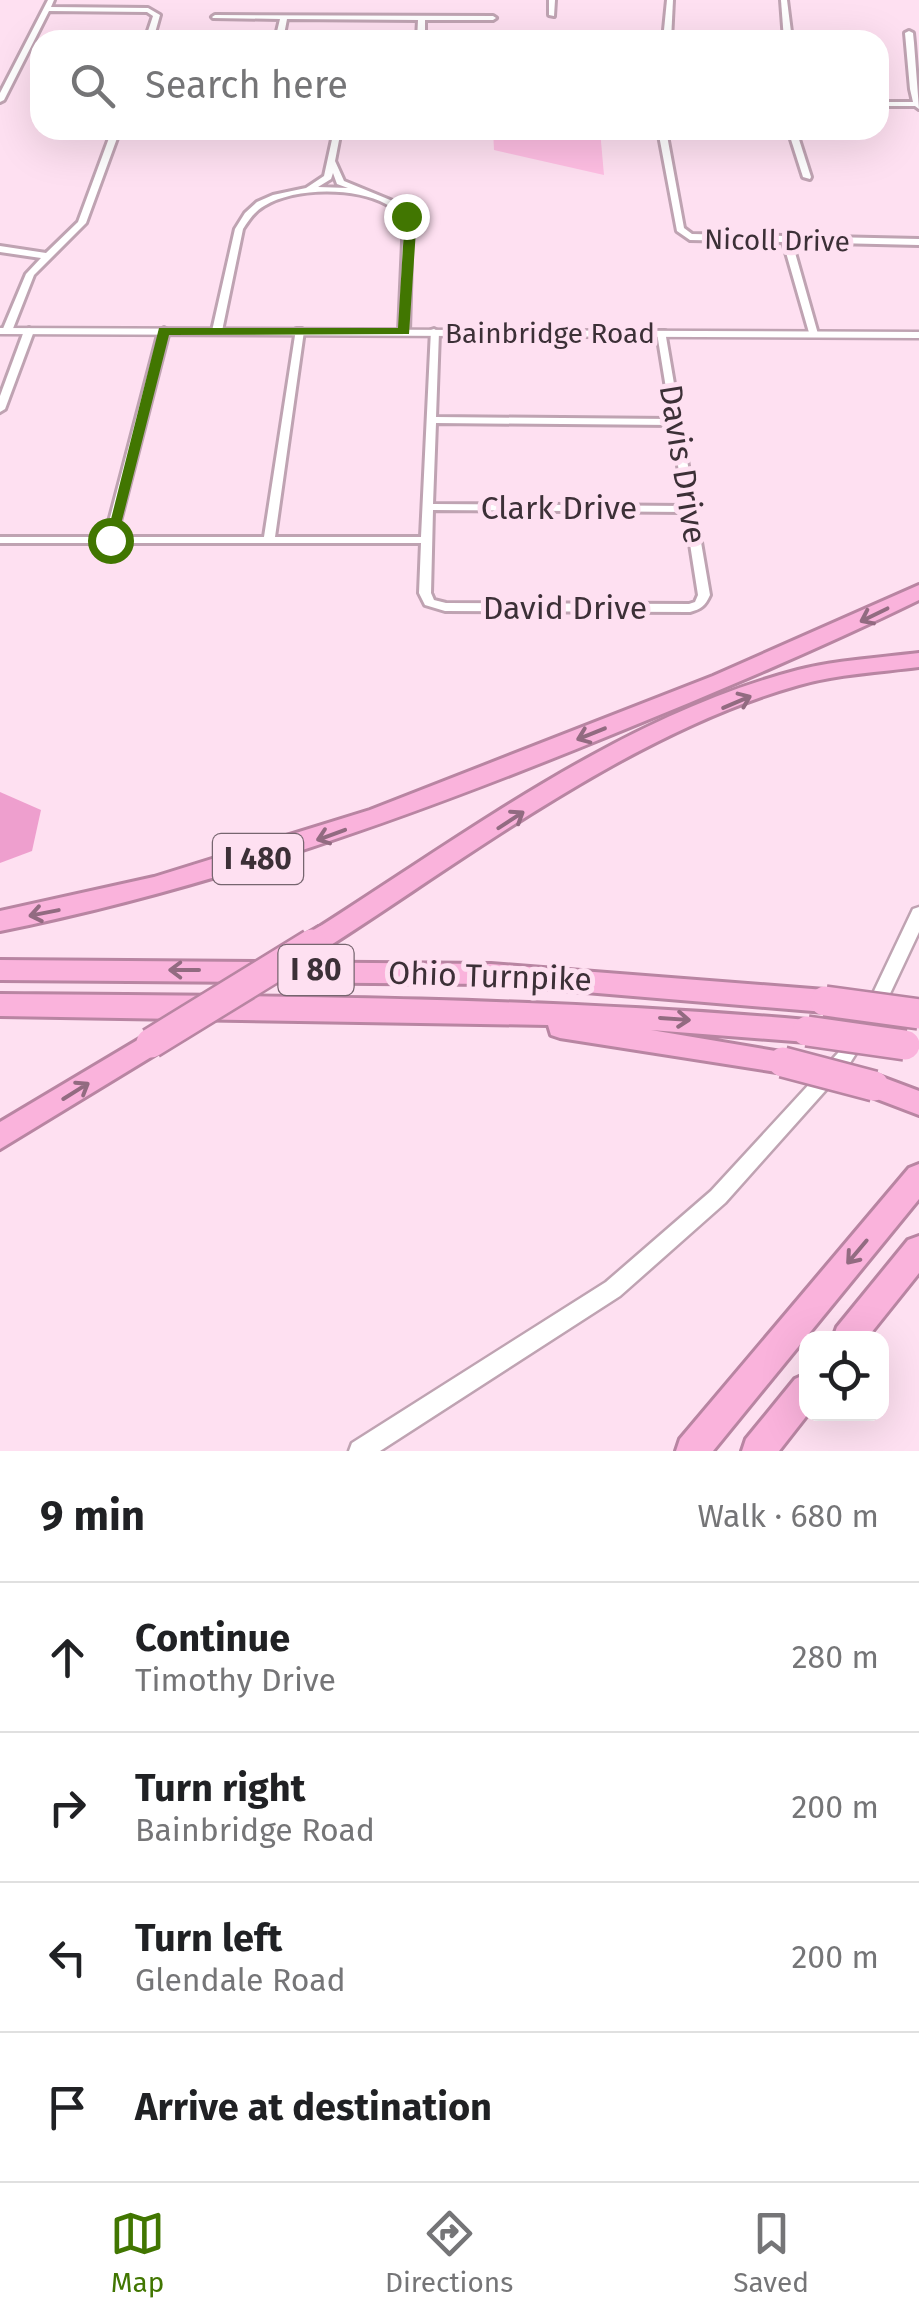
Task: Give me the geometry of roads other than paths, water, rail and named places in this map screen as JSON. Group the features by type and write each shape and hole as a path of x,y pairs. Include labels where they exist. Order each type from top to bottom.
{"highway":[{"name":"I 480","path":"0,921 164,886 335,834 829,636 919,592"},
{"path":"0,1137 579,777 648,740 786,681 919,660"},
{"name":"Ohio Turnpike","path":"0,970 444,972 828,998 919,1014"},
{"path":"828,998 919,1000"},
{"name":"Ohio Turnpike","path":"0,1005 438,1008 668,1018 912,1046"},
{"path":"438,1008 782,1062 874,1086 919,1103"},
{"path":"692,1451 919,1178"},
{"path":"854,1331 919,1250"},
{"path":"758,1451 799,1399"}],"street":[{"path":"35,30 51,0"},
{"path":"552,0 552,15"},
{"path":"668,30 670,0"},
{"path":"784,0 787,30"},
{"path":"45,9 148,10 157,16 152,30"},
{"path":"215,17 493,18"},
{"path":"281,30 284,18"},
{"path":"421,30 422,18"},
{"path":"889,104 918,105 911,83 917,58 909,33"},
{"path":"0,100 30,39"},
{"path":"3,331 26,280 82,223 112,140"},
{"path":"217,331 242,222 264,204 301,192 328,177 337,140"},
{"name":"Nicoll Drive","path":"664,140 685,235 709,241 919,242"},
{"path":"795,140 807,176"},
{"path":"333,163 340,182 392,204 409,222 404,332"},
{"path":"301,192 364,194"},
{"path":"787,241 813,334"},
{"path":"0,249 47,256"},
{"name":"Bainbridge Road","path":"3,331 919,335"},
{"path":"0,408 29,331"},
{"path":"110,540 164,331"},
{"path":"269,540 299,331"},
{"path":"0,540 427,540 434,332"},
{"name":"Davis Drive","path":"662,334 704,596"},
{"path":"431,420 676,422"},
{"name":"Clark Drive","path":"428,507 690,509"},
{"name":"David Drive","path":"427,540 425,593 429,602 440,606 690,608 700,604 704,596"},
{"path":"360,1451 613,1288 718,1197 844,1058 873,1012 919,914"}]}
